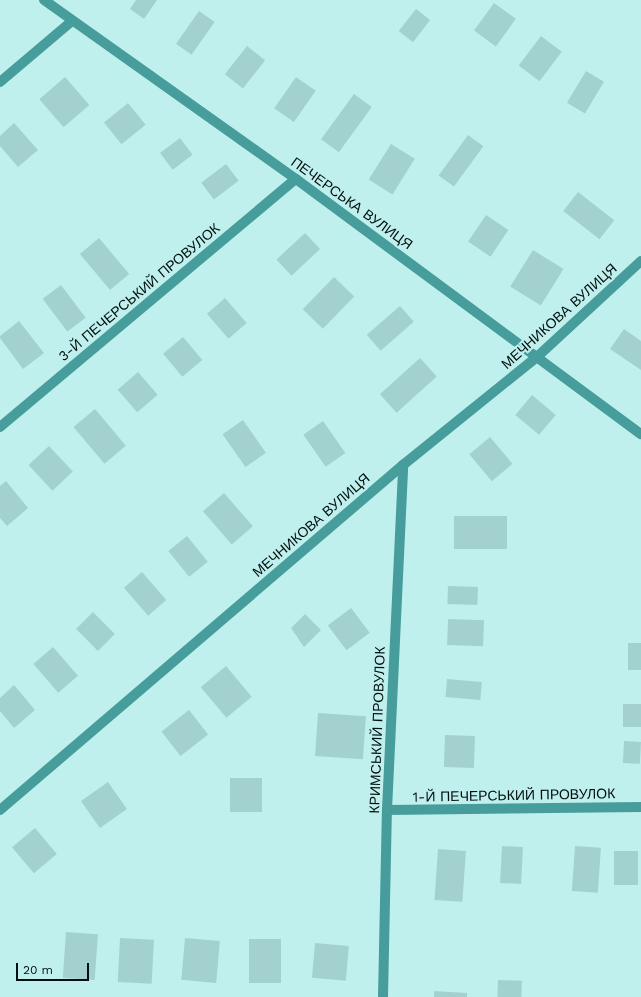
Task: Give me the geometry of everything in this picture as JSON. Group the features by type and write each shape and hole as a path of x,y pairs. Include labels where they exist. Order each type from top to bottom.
{"street":[{"name":"ПЕЧЕРСЬКА ВУЛИЦЯ","path":"44,0 296,179 538,356 641,434"},
{"path":"0,82 72,21"},
{"name":"3-Й ПЕЧЕРСЬКИЙ ПРОВУЛОК","path":"0,427 296,179"},
{"name":"МЕЧНИКОВА ВУЛИЦЯ","path":"0,810 403,465 538,356 641,261"},
{"name":"КРИМСЬКИЙ ПРОВУЛОК","path":"383,997 387,810 403,465"},
{"name":"1-Й ПЕЧЕРСЬКИЙ ПРОВУЛОК","path":"387,810 641,807"}],"building":[{"path":"136,0 157,0 144,19 130,9"},
{"path":"494,3 516,19 496,46 474,31"},
{"path":"416,9 430,20 413,42 399,31"},
{"path":"199,11 215,22 192,55 176,44"},
{"path":"541,36 562,52 539,81 519,66"},
{"path":"247,46 265,60 243,89 225,74"},
{"path":"586,71 604,82 585,114 567,103"},
{"path":"65,77 89,105 64,127 39,99"},
{"path":"296,77 316,91 294,122 274,108"},
{"path":"354,94 372,107 339,152 321,139"},
{"path":"128,103 146,125 122,144 104,123"},
{"path":"14,123 38,150 18,167 0,146 0,136"},
{"path":"468,135 483,146 454,187 439,175"},
{"path":"180,138 193,155 173,170 160,153"},
{"path":"391,144 415,159 392,194 369,180"},
{"path":"226,164 239,181 214,199 201,183"},
{"path":"578,192 614,220 599,239 563,211"},
{"path":"486,215 508,230 490,257 468,242"},
{"path":"305,233 320,249 291,276 276,260"},
{"path":"99,238 129,274 110,290 80,254"},
{"path":"533,250 564,269 541,306 510,286"},
{"path":"334,277 354,296 323,329 303,309"},
{"path":"61,285 86,318 67,332 43,299"},
{"path":"225,298 247,323 229,339 207,314"},
{"path":"400,306 414,322 381,351 367,335"},
{"path":"19,321 44,353 23,369 0,338 0,336"},
{"path":"624,329 641,341 641,370 610,349"},
{"path":"183,337 202,360 182,377 163,354"},
{"path":"420,358 437,377 397,413 380,394"},
{"path":"138,372 158,395 137,412 118,390"},
{"path":"532,395 556,415 539,435 515,415"},
{"path":"95,409 126,446 104,464 74,427"},
{"path":"243,420 266,453 245,467 223,434"},
{"path":"323,421 345,453 326,467 303,435"},
{"path":"490,437 512,464 492,481 469,454"},
{"path":"49,446 73,472 52,491 29,465"},
{"path":"6,481 28,508 7,526 0,518 0,486"},
{"path":"224,493 253,526 232,545 203,511"},
{"path":"454,516 507,516 507,549 454,549"},
{"path":"187,536 208,562 189,577 168,551"},
{"path":"142,572 166,600 148,616 124,588"},
{"path":"448,586 478,587 477,605 447,604"},
{"path":"351,608 370,633 346,650 328,625"},
{"path":"93,612 115,634 98,651 76,629"},
{"path":"305,614 321,630 304,647 291,628"},
{"path":"448,619 484,620 483,646 447,645"},
{"path":"628,643 641,643 641,670 628,670"},
{"path":"53,647 78,676 58,693 33,664"},
{"path":"226,666 252,697 226,718 201,687"},
{"path":"447,679 482,682 480,700 445,697"},
{"path":"14,685 35,710 14,728 0,711 0,698"},
{"path":"623,704 641,704 641,727 623,727"},
{"path":"189,710 208,734 181,756 161,732"},
{"path":"318,713 366,716 363,759 315,756"},
{"path":"445,735 475,736 474,768 444,767"},
{"path":"624,741 641,742 640,764 623,763"},
{"path":"230,778 262,778 262,812 230,812"},
{"path":"108,782 127,809 100,828 81,801"},
{"path":"35,828 57,854 34,873 12,847"},
{"path":"502,846 523,847 521,884 500,883"},
{"path":"575,846 601,848 598,893 572,891"},
{"path":"438,849 466,851 462,902 434,900"},
{"path":"614,851 638,851 638,885 614,885"},
{"path":"66,932 98,934 95,980 63,978"},
{"path":"120,938 154,940 152,984 118,982"},
{"path":"185,938 220,941 216,983 181,980"},
{"path":"249,939 281,939 281,983 249,983"},
{"path":"315,943 349,946 346,981 312,978"},
{"path":"498,980 522,981 521,997 497,997"},
{"path":"434,991 467,993 467,997 434,997"}]}
